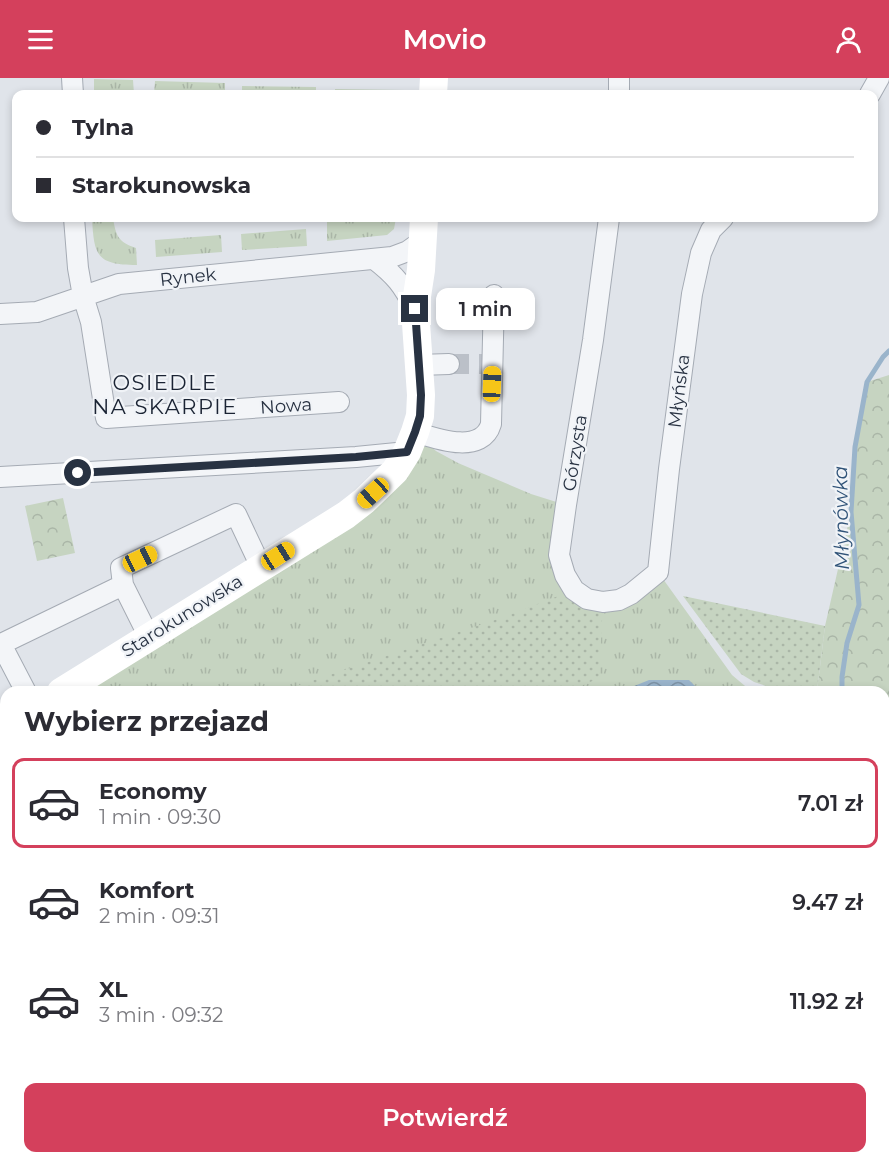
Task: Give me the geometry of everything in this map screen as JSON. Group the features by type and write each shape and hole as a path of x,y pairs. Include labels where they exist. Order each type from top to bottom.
{"street":[{"path":"74,222 82,296"},
{"name":"Górzysta","path":"608,222 593,340 559,555 565,575 574,590 587,599 603,602 619,600 631,594 658,572"},
{"name":"Młyńska","path":"658,572 692,294 701,253 711,230 719,222"},
{"name":"Rynek","path":"0,314 37,312 119,284 392,257 408,251 423,229"},
{"name":"Rynek","path":"420,270 423,229"},
{"path":"374,259 405,289 415,309"},
{"name":"Starokunowska","path":"71,686 346,514 364,501 395,471 411,442 420,416 420,365 415,309 420,270"},
{"path":"0,477 356,457 411,442 477,441 489,432 491,424 487,364 494,295"},
{"name":"Nowa","path":"82,296 90,322 106,418 339,402"},
{"path":"420,365 449,364"},
{"path":"149,637 123,585 121,568 236,514 261,567"},
{"path":"23,686 1,644 123,585"}],"green space":[{"path":"94,79 133,80 134,90 94,90"},
{"path":"155,81 225,83 225,90 154,90"},
{"path":"242,86 316,87 316,90 242,90"},
{"path":"335,89 405,90 335,90"},
{"path":"92,222 114,222 119,238 136,248 137,265 105,260 96,249"},
{"path":"327,222 395,222 394,229 387,235 327,241"},
{"path":"306,229 307,246 242,250 241,234"},
{"path":"221,235 222,252 156,257 155,240"},
{"path":"889,375 889,686 818,686 825,626 851,512 855,447 867,382"},
{"path":"415,432 436,451 458,463 531,494 566,505 565,575 603,602 658,572 732,675 745,686 71,686 346,515"},
{"path":"63,498 75,553 37,561 25,506"},
{"path":"574,590 603,602 599,678 581,686 296,686 501,618"},
{"path":"683,596 825,626 818,686 766,686 741,674"}],"water":[{"path":"649,680 689,680 695,686 634,686"}],"waterway":[{"name":"Młynówka","path":"842,686 847,643 859,605 851,512 855,447 867,382 889,351"}],"tunnel":[{"path":"449,364 482,364"}],"district":[{"name":"OSIEDLE NA SKARPIE","path":"165,395"}],"route":[{"path":"78,473 407,452 420,416 420,365 415,309"}]}
